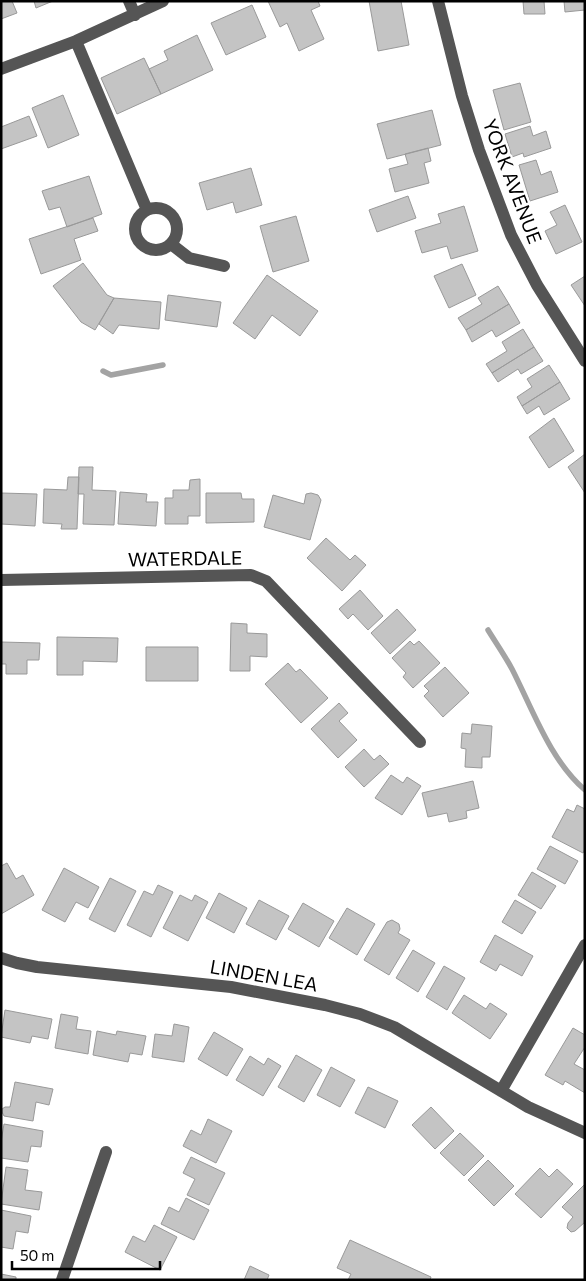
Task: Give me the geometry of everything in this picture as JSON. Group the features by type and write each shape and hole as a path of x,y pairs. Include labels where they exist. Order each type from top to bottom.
{"street":[{"path":"129,1 135,15"},
{"path":"1,70 135,15 163,1"},
{"name":"YORK AVENUE","path":"438,1 462,96 479,150 511,236 537,285 585,361"},
{"path":"76,40 147,210"},
{"path":"156,208 163,210 174,218 177,232 171,244 165,248 152,250 140,243 137,237 136,224 147,210 156,208"},
{"path":"171,244 189,258 224,266"},
{"name":"WATERDALE","path":"1,580 251,575 266,581 420,742"},
{"path":"501,1091 585,945"},
{"name":"LINDEN LEA","path":"1,958 37,967 231,987 325,1005 360,1014 394,1027 528,1107 585,1133"},
{"path":"62,1280 106,1152"}],"building":[{"path":"1,1 12,1 17,13 1,19"},
{"path":"34,1 53,1 36,8"},
{"path":"268,1 318,1 320,6 311,10 324,39 299,51 287,23 280,27"},
{"path":"369,1 401,1 409,45 378,51"},
{"path":"523,1 544,1 545,14 524,14"},
{"path":"564,1 585,1 585,10 565,12"},
{"path":"252,5 266,37 226,55 211,23"},
{"path":"197,35 213,70 161,94 149,69 168,60 164,51"},
{"path":"144,58 161,94 117,114 101,78"},
{"path":"520,83 531,122 504,130 493,90"},
{"path":"63,95 79,135 48,148 32,108"},
{"path":"432,110 441,145 387,159 377,124"},
{"path":"29,116 37,136 1,149 1,127"},
{"path":"530,126 533,136 546,131 551,148 524,157 523,153 512,157 505,134"},
{"path":"428,148 431,161 424,163 429,183 395,192 389,169 408,164 405,154"},
{"path":"536,160 541,175 551,171 558,192 530,201 519,165"},
{"path":"251,168 262,205 236,213 233,202 207,210 199,183"},
{"path":"89,176 102,214 67,227 60,207 49,210 42,191"},
{"path":"408,196 416,218 377,232 369,210"},
{"path":"565,205 582,242 556,254 545,231 557,225 550,212"},
{"path":"464,206 478,251 451,259 447,246 422,253 415,231 441,223 438,214"},
{"path":"296,216 309,261 273,272 260,226"},
{"path":"93,218 98,231 74,239 81,260 41,274 29,239"},
{"path":"83,263 107,295 114,298 95,330 81,322 53,286"},
{"path":"462,264 476,295 449,308 434,276"},
{"path":"267,275 318,311 300,336 272,315 255,339 233,323"},
{"path":"585,276 585,306 571,285"},
{"path":"498,286 509,304 466,330 458,318 482,304 478,298"},
{"path":"168,295 221,302 217,327 165,320"},
{"path":"114,298 161,302 159,329 119,325 113,334 99,324"},
{"path":"509,304 520,323 496,337 492,330 472,342 466,330"},
{"path":"523,329 534,347 492,373 486,364 507,351 502,342"},
{"path":"534,347 543,361 521,374 518,369 498,382 492,373"},
{"path":"549,365 560,382 522,406 517,397 532,387 527,379"},
{"path":"560,382 570,399 544,415 539,406 527,414 522,406"},
{"path":"554,418 574,451 549,468 529,437"},
{"path":"585,454 585,493 568,467"},
{"path":"79,467 93,467 92,490 116,491 114,525 83,524 84,494 78,494"},
{"path":"68,477 79,477 77,529 61,529 62,524 43,523 44,489 67,490"},
{"path":"200,479 200,516 188,516 188,524 165,524 165,498 173,498 173,490 189,490 190,480"},
{"path":"120,492 147,494 146,502 158,502 156,526 118,524"},
{"path":"1,493 37,494 35,526 1,524"},
{"path":"206,493 241,493 242,499 254,499 254,522 206,523"},
{"path":"306,494 318,495 321,500 310,540 264,527 273,495 304,504"},
{"path":"326,538 350,560 355,555 366,565 342,591 307,558"},
{"path":"360,590 383,616 368,630 353,614 348,619 339,609"},
{"path":"397,609 416,630 390,654 371,633"},
{"path":"231,623 247,624 247,633 267,634 267,657 250,656 250,671 230,671"},
{"path":"57,637 118,638 117,662 83,661 83,675 57,675"},
{"path":"410,641 414,645 419,641 440,663 413,688 403,677 406,673 392,658"},
{"path":"1,642 40,643 39,660 27,660 27,674 6,674 6,664 1,664"},
{"path":"146,647 198,647 198,681 146,681"},
{"path":"288,663 296,672 300,669 328,698 301,723 265,684"},
{"path":"445,667 469,693 443,717 424,696 429,691 424,686"},
{"path":"339,703 348,713 339,721 357,740 338,758 311,729"},
{"path":"472,724 492,726 490,757 482,757 482,768 465,767 466,749 461,748 462,733 471,734"},
{"path":"364,749 374,760 380,755 389,764 364,787 345,767"},
{"path":"391,775 403,783 407,777 421,786 402,815 375,798"},
{"path":"473,781 479,808 466,811 467,818 449,822 447,813 428,817 422,793"},
{"path":"577,805 585,809 585,849 583,853 552,837 567,809 574,812"},
{"path":"550,846 578,861 565,884 537,869"},
{"path":"7,863 16,879 23,875 34,895 1,914 1,866"},
{"path":"64,868 99,887 88,908 76,902 65,922 42,910"},
{"path":"532,872 556,886 541,909 518,895"},
{"path":"110,878 136,891 115,932 89,919"},
{"path":"158,885 173,892 151,937 127,925 144,891 153,895"},
{"path":"219,893 247,908 234,933 206,918"},
{"path":"180,895 192,901 195,895 208,902 188,941 163,928"},
{"path":"259,900 289,916 276,940 246,924"},
{"path":"515,900 536,912 522,934 502,922"},
{"path":"303,903 334,921 319,947 288,929"},
{"path":"347,908 375,924 357,955 329,938"},
{"path":"392,920 399,924 400,929 398,933 410,940 389,975 364,960 387,922"},
{"path":"495,935 533,956 522,976 500,964 496,971 480,962"},
{"path":"413,950 435,963 418,992 396,978"},
{"path":"444,966 465,978 447,1010 426,997"},
{"path":"464,995 486,1009 490,1003 507,1014 490,1039 452,1013"},
{"path":"5,1010 52,1019 48,1039 32,1036 30,1043 1,1037"},
{"path":"61,1014 78,1017 76,1029 91,1031 88,1054 55,1048"},
{"path":"174,1024 189,1027 184,1062 152,1057 155,1034 172,1036"},
{"path":"573,1028 585,1035 585,1047 574,1064 585,1070 585,1093 565,1081 563,1085 545,1075"},
{"path":"97,1031 116,1035 117,1031 146,1036 142,1055 130,1053 128,1062 93,1055"},
{"path":"214,1032 243,1049 227,1076 198,1059"},
{"path":"296,1055 322,1070 304,1102 278,1087"},
{"path":"250,1056 264,1065 268,1058 281,1066 263,1096 236,1080"},
{"path":"331,1067 355,1080 340,1107 317,1095"},
{"path":"15,1082 53,1089 49,1105 36,1102 33,1121 4,1116 2,1112 2,1109 5,1107 10,1107"},
{"path":"368,1087 398,1101 385,1128 355,1113"},
{"path":"431,1107 454,1131 435,1149 412,1125"},
{"path":"208,1119 232,1131 216,1163 183,1146 191,1130 201,1135"},
{"path":"4,1124 43,1131 41,1147 31,1146 28,1162 1,1158"},
{"path":"460,1133 484,1156 464,1176 440,1153"},
{"path":"191,1157 225,1173 209,1205 187,1195 195,1179 183,1173"},
{"path":"488,1160 514,1186 494,1206 468,1180"},
{"path":"6,1167 28,1170 25,1190 42,1192 39,1210 1,1204"},
{"path":"540,1168 549,1177 557,1169 573,1184 541,1218 515,1194"},
{"path":"585,1184 585,1222 575,1231 571,1232 567,1228 568,1223 573,1217 562,1207"},
{"path":"186,1198 209,1210 194,1240 161,1224 169,1207 179,1212"},
{"path":"1,1210 31,1216 28,1233 16,1231 13,1249 1,1247"},
{"path":"154,1225 177,1237 160,1270 125,1252 133,1236 145,1242"},
{"path":"350,1240 431,1277 430,1280 348,1280 351,1274 337,1268"},
{"path":"250,1266 269,1275 267,1280 244,1280"},
{"path":"1,1274 16,1277 16,1280 1,1280"}],"waterway":[{"path":"103,371 111,375 163,365"},
{"path":"488,630 512,669 552,749 573,778 585,790"}]}
